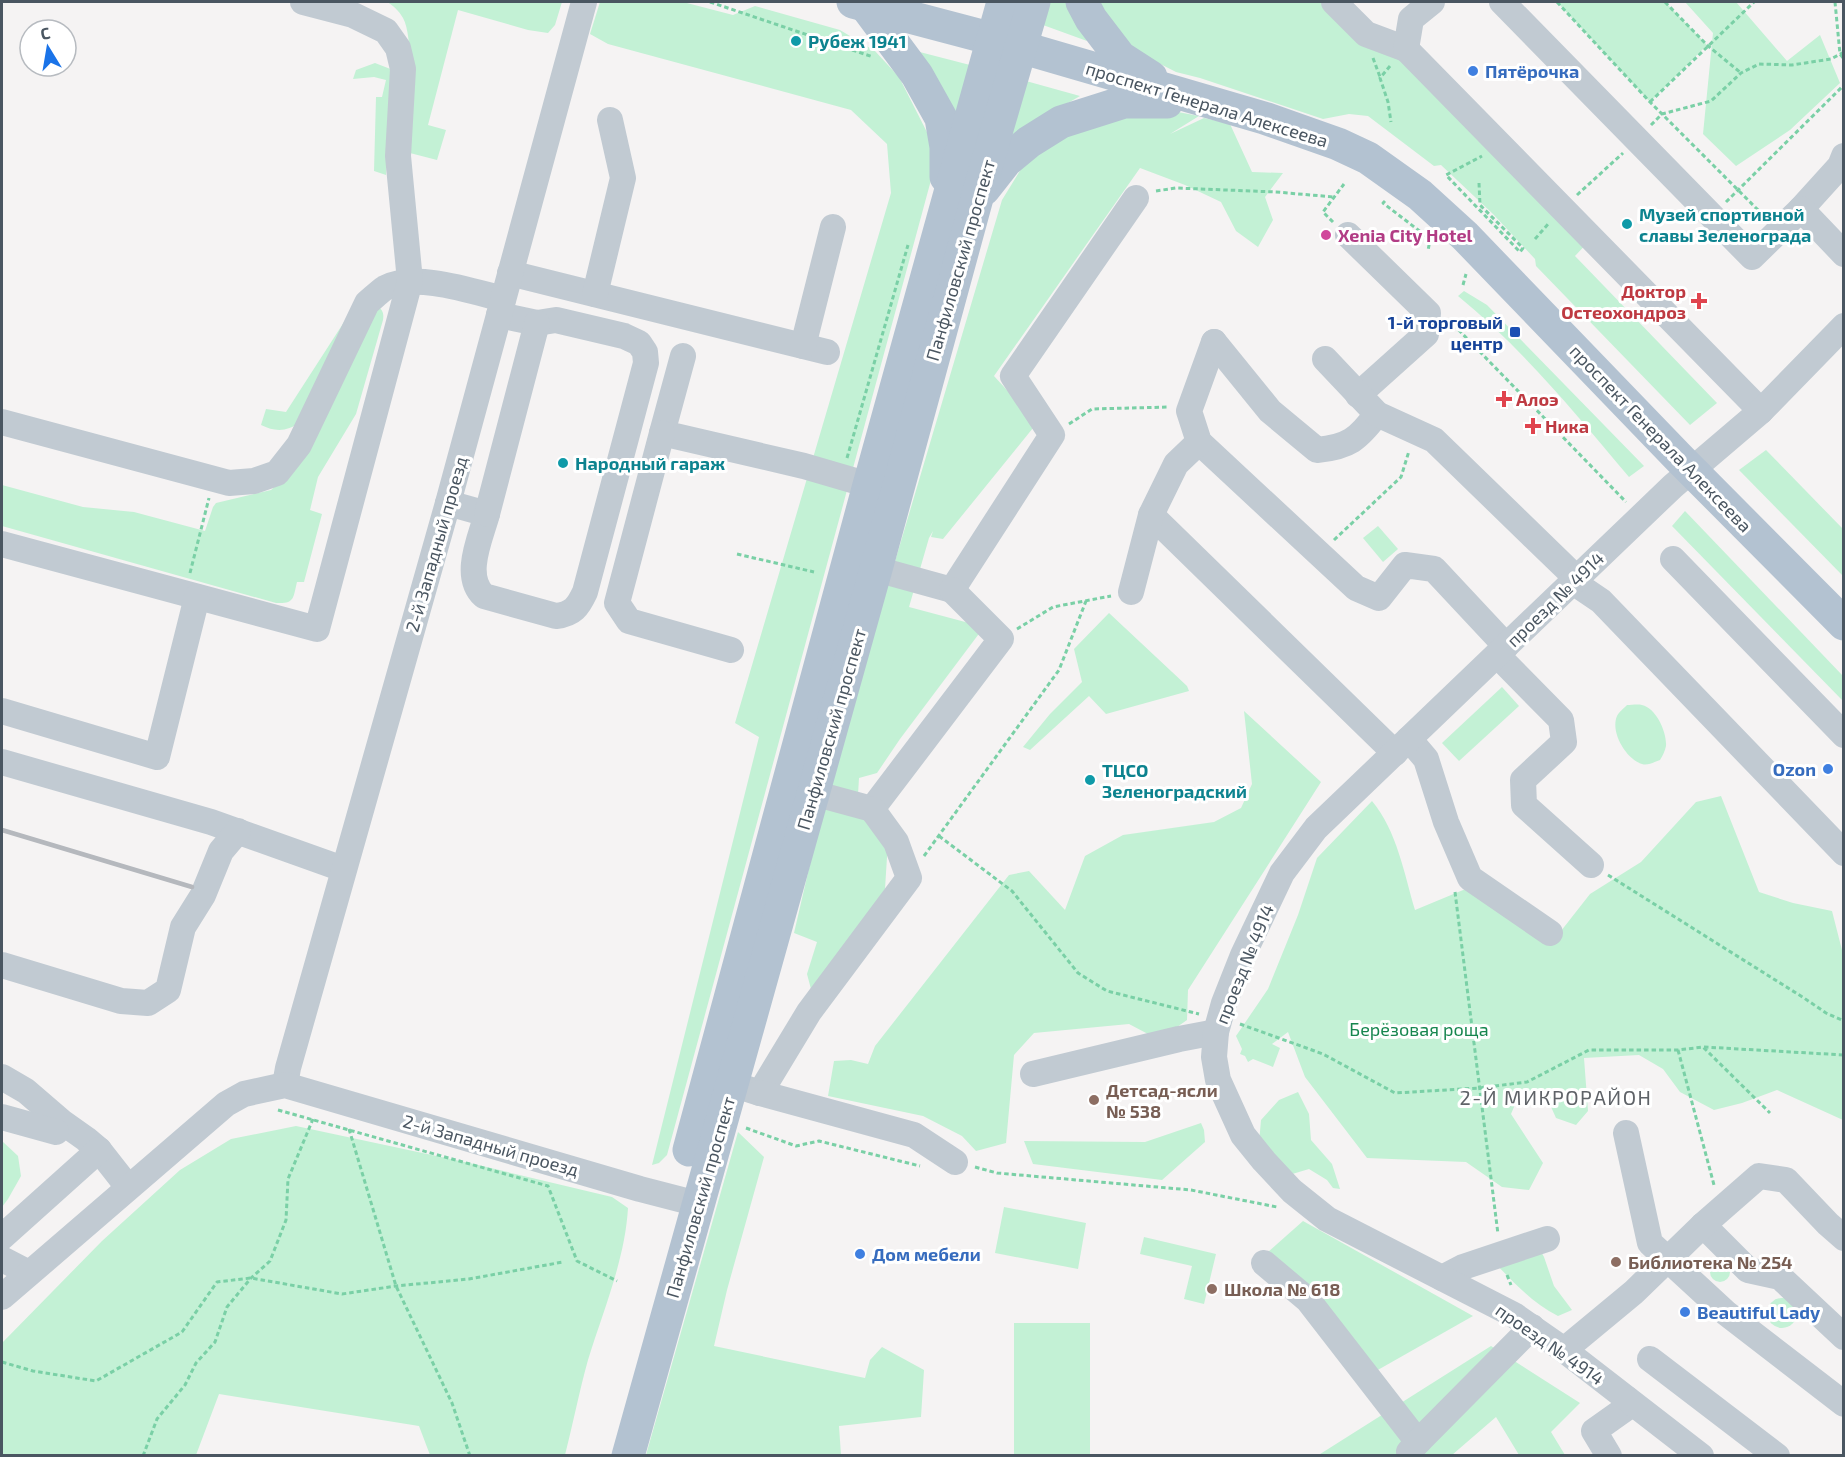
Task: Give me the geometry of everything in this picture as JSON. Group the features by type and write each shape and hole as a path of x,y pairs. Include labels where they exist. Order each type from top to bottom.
{"main road":[{"name":"Панфиловский проспект","path":"604,1455 687,1201 746,1088 813,793 976,198 1007,44 1003,2"},
{"name":"Панфиловский проспект","path":"628,1455 856,481 1007,44 1034,2"},
{"path":"1082,2 1091,19 1120,57 1153,79 1204,102"},
{"name":"проспект Генерала Алексеева","path":"868,3 1264,118 1338,144 1368,158 1420,195 1465,236 1844,624"},
{"path":"868,3 917,75 941,118 946,147 946,179 930,270"},
{"path":"976,198 1006,161 1029,142 1061,122 1124,102 1204,102"}],"street":[{"path":"2,544 316,629 410,281 398,156 403,69 398,48 386,31 353,15 303,2"},
{"name":"2-й Западный проезд","path":"584,2 448,503 343,868 285,1085 687,1201"},
{"path":"1334,2 1366,34 1406,49 1761,411"},
{"path":"1406,49 1412,20 1432,2"},
{"path":"1502,2 1752,257 1801,209 1840,165 1844,156"},
{"path":"595,294 623,178 610,120"},
{"path":"952,590 1052,435 1013,376 1136,198"},
{"path":"1801,209 1844,254"},
{"path":"510,273 815,349 833,227"},
{"path":"1348,235 1428,313 1426,334 1358,395"},
{"path":"2,422 229,483 254,481 277,472 299,445 367,303 385,288 410,281 455,288 537,323 556,320 624,336 639,343 645,352 646,363 585,592 577,608 568,615 556,616 484,596 477,590 473,570 537,323"},
{"name":"проезд № 4914","path":"1701,1455 1564,1350 1514,1315 1327,1219 1292,1191 1243,1135 1218,1080 1214,1057 1218,1024 1243,955 1282,873 1316,828 1692,470 1761,411 1844,326"},
{"path":"1377,414 1361,435 1338,448 1317,450 1270,411 1214,342 1189,411 1199,442 1356,588 1379,598 1405,565 1434,569 1561,720 1564,742 1523,780 1524,805 1591,864"},
{"path":"683,356 617,603 629,621 731,650"},
{"path":"1325,358 1377,414 1434,440 1569,571 1573,582 1601,601 1844,853"},
{"path":"662,433 804,466 856,481"},
{"path":"1131,592 1151,515 1176,464 1199,442"},
{"path":"448,503 487,514"},
{"path":"1151,515 1402,746 1426,759 1446,822 1470,878 1550,933"},
{"path":"1673,559 1844,735"},
{"path":"872,809 1001,639 952,590 876,569"},
{"path":"2,711 158,757 191,595"},
{"path":"2,762 211,822 343,868"},
{"path":"813,793 872,809 896,842 909,878 809,1012 746,1088 914,1135 955,1162"},
{"path":"2,965 121,1001 148,1003 168,990 183,927 203,895 221,851 238,831"},
{"path":"1033,1074 1179,1039 1218,1024"},
{"path":"2,1077 26,1091 99,1150 128,1187"},
{"path":"2,1297 226,1104 244,1095 285,1085"},
{"path":"2,1117 56,1132"},
{"path":"1626,1133 1650,1243 1726,1312 1844,1404"},
{"path":"2,1237 99,1150"},
{"path":"1564,1350 1634,1292 1703,1225 1760,1176 1786,1180 1838,1224"},
{"path":"1703,1225 1748,1270 1780,1277 1844,1336"},
{"path":"1442,1278 1463,1267 1547,1239"},
{"path":"2,1259 29,1273"},
{"path":"1264,1263 1308,1299 1415,1448 1532,1328"},
{"path":"1650,1359 1777,1455"},
{"path":"1609,1455 1594,1431 1625,1409 1627,1399"}],"path":[{"path":"710,2 873,57"},
{"path":"1557,2 1650,102 1779,231"},
{"path":"1665,2 1707,45 1741,73"},
{"path":"1650,102 1754,2"},
{"path":"1835,2 1844,58"},
{"path":"1366,34 1388,102 1391,122"},
{"path":"1380,78 1406,49"},
{"path":"1535,239 1562,209 1638,140 1662,114 1711,101 1741,73 1759,64 1792,65 1831,59 1842,53"},
{"path":"1712,216 1844,85"},
{"path":"1462,166 1446,175 1520,252 1523,248 1480,205 1479,183"},
{"path":"1344,184 1323,212 1348,235"},
{"path":"1136,198 1146,192 1176,188 1334,197"},
{"path":"1428,251 1430,239"},
{"path":"856,481 909,242"},
{"path":"1463,285 1466,274"},
{"path":"1428,313 1447,318 1631,507"},
{"path":"1052,435 1092,409 1190,407"},
{"path":"1319,554 1401,477 1415,431"},
{"path":"191,595 213,479"},
{"path":"737,554 814,573"},
{"path":"1001,639 1053,607 1131,592"},
{"path":"1086,601 1059,670 939,837 1012,891 1078,973 1107,991 1323,1054 1395,1094 1527,1082 1589,1050 1678,1050 1703,1047 1844,1055"},
{"path":"1591,864 1826,1013 1844,1021"},
{"path":"1455,891 1500,1255 1511,1286"},
{"path":"1703,1047 1770,1113"},
{"path":"346,1103 350,1129 396,1286 452,1403 470,1455"},
{"path":"270,1110 281,1110 548,1186 577,1261 617,1281"},
{"path":"143,1455 157,1419 185,1385 196,1363 215,1342 227,1307 251,1278 270,1261 286,1220 288,1179 313,1119"},
{"path":"746,1128 796,1146 819,1141 939,1170 955,1162 997,1173 1191,1190 1285,1208"},
{"path":"2,1362 33,1371 96,1381 182,1332 217,1282 251,1278 342,1294 469,1279 563,1262"}],"green space":[{"path":"387,2 562,2 555,25 548,33 528,30 458,10 428,125 446,130 437,160 406,152 410,83 407,29 403,18"},
{"path":"600,2 683,2 733,15 755,6 840,30 875,51 899,77 933,144 934,169 667,1155 659,1163 652,1165 759,737 735,723 891,193 887,144 851,110 608,44 590,34"},
{"path":"1045,2 1069,2 1087,41 1043,25"},
{"path":"1098,2 1333,2 1406,49 1591,239 1575,256 1717,403 1690,425 1536,266 1535,259 1493,214 1441,165 1434,166 1368,116 1349,114 1323,119 1176,72 1129,48"},
{"path":"1557,2 1665,2 1707,45 1650,102"},
{"path":"1685,2 1736,2 1787,61 1820,35 1840,83 1790,130 1736,166 1703,134 1713,33"},
{"path":"912,50 970,65 955,120"},
{"path":"375,63 393,70 386,175 374,171 376,97 382,97 386,80 374,77 353,79 356,70"},
{"path":"1026,81 1080,96 1011,136"},
{"path":"1141,105 1199,116 1170,134 1204,118 1230,124 1252,172 1283,173 1265,197 1273,220 1258,247 1236,231 1221,202 1140,168 994,376 1037,423 943,539 931,537 933,531 929,538 909,607 984,627 877,773 859,778 857,811 888,841 885,889 812,993 807,974 817,942 794,933 827,791 1002,200 1021,169 1046,148 1097,117"},
{"path":"1464,291 1487,305 1644,466 1629,477 1526,360 1482,316 1458,296"},
{"path":"376,305 382,312 383,320 356,414 318,477 310,510 322,514 304,582 297,582 294,596 290,601 276,603 2,526 2,485 83,507 134,512 205,531 216,503 271,490 292,472"},
{"path":"346,319 300,422 281,430 261,425 266,409 286,412"},
{"path":"1766,450 1843,529 1843,576 1739,470"},
{"path":"1685,511 1843,676 1843,701 1672,526"},
{"path":"1378,526 1398,549 1383,562 1363,538"},
{"path":"1109,613 1187,686 1189,691 1106,714 1089,696 1030,750 1023,747 1050,714 1082,682 1074,649"},
{"path":"1502,687 1519,706 1459,761 1442,743"},
{"path":"1627,705 1647,707 1660,721 1665,734 1666,746 1660,760 1642,764 1625,751 1618,737 1615,722"},
{"path":"1244,711 1321,782 1188,990 1187,1020 1177,1027 1148,1034 1129,1024 1034,1033 1014,1055 1006,1143 976,1151 962,1136 923,1116 828,1096 834,1061 851,1060 868,1064 875,1046 1009,875 1029,871 1065,910 1085,856 1123,835 1214,822 1241,808 1252,784"},
{"name":"Берёзовая роща","path":"1721,796 1759,892 1793,903 1832,911 1843,954 1843,1120 1777,1090 1742,1103 1714,1110 1680,1092 1663,1069 1639,1055 1584,1058 1588,1111 1576,1125 1556,1118 1544,1091 1520,1093 1511,1114 1543,1163 1529,1190 1502,1187 1466,1162 1367,1158 1305,1077 1288,1032 1272,1044 1280,1048 1273,1067 1253,1059 1248,1062 1245,1056 1240,1054 1242,1049 1236,1036 1268,989 1298,915 1317,858 1372,801 1388,825 1394,839 1415,910 1468,888 1550,945 1590,894 1641,862 1696,802"},
{"path":"1298,1092 1309,1114 1311,1140 1332,1164 1340,1189 1333,1188 1327,1180 1309,1169 1289,1175 1259,1143 1261,1120 1279,1100"},
{"path":"1201,1123 1205,1142 1162,1180 1033,1164 1024,1141 1145,1142"},
{"path":"296,1126 474,1164 612,1197 628,1208 623,1247 588,1360 565,1455 430,1455 419,1426 219,1394 196,1455 2,1455 2,1343 102,1241 180,1170 231,1139"},
{"path":"738,1132 764,1157 714,1346 865,1378 870,1360 882,1347 924,1370 921,1417 839,1426 841,1455 646,1455"},
{"path":"2,1141 18,1156 21,1176 2,1207"},
{"path":"1004,1207 1086,1223 1078,1269 995,1253"},
{"path":"1303,1221 1473,1316 1376,1371 1268,1252"},
{"path":"1144,1237 1216,1254 1204,1304 1184,1299 1192,1266 1140,1254"},
{"path":"1539,1248 1554,1286 1572,1310 1558,1316 1533,1299 1495,1263"},
{"path":"1716,1262 1724,1262 1730,1268 1730,1276 1724,1282 1716,1282 1710,1276 1710,1268"},
{"path":"1782,1298 1793,1302 1797,1313 1793,1324 1782,1328 1771,1324 1767,1313 1771,1302"},
{"path":"1014,1323 1090,1323 1090,1455 1014,1455"},
{"path":"1491,1346 1580,1403 1551,1432 1565,1455 1519,1455 1496,1417 1452,1455 1317,1456"}],"railway":[{"path":"2,830 192,887"}],"place":[{"name":"Рубеж 1941","path":"796,41"},
{"name":"Пятёрочка","path":"1473,71"},
{"name":"Музей спортивной славы Зеленограда","path":"1627,224"},
{"name":"Xenia City Hotel","path":"1326,235"},
{"name":"Доктор Остеохондроз","path":"1699,301"},
{"name":"1-й торговый центр","path":"1515,332"},
{"name":"Алоэ","path":"1504,399"},
{"name":"Ника","path":"1533,426"},
{"name":"Народный гараж","path":"563,463"},
{"name":"Ozon","path":"1828,769"},
{"name":"ТЦСО Зеленоградский","path":"1090,780"},
{"name":"Детсад-ясли № 538","path":"1094,1100"},
{"name":"Дом мебели","path":"860,1254"},
{"name":"Библиотека № 254","path":"1616,1262"},
{"name":"Школа № 618","path":"1212,1289"},
{"name":"Beautiful Lady","path":"1685,1312"}],"district":[{"name":"2-Й МИКРОРАЙОН","path":"1556,1097"}]}
